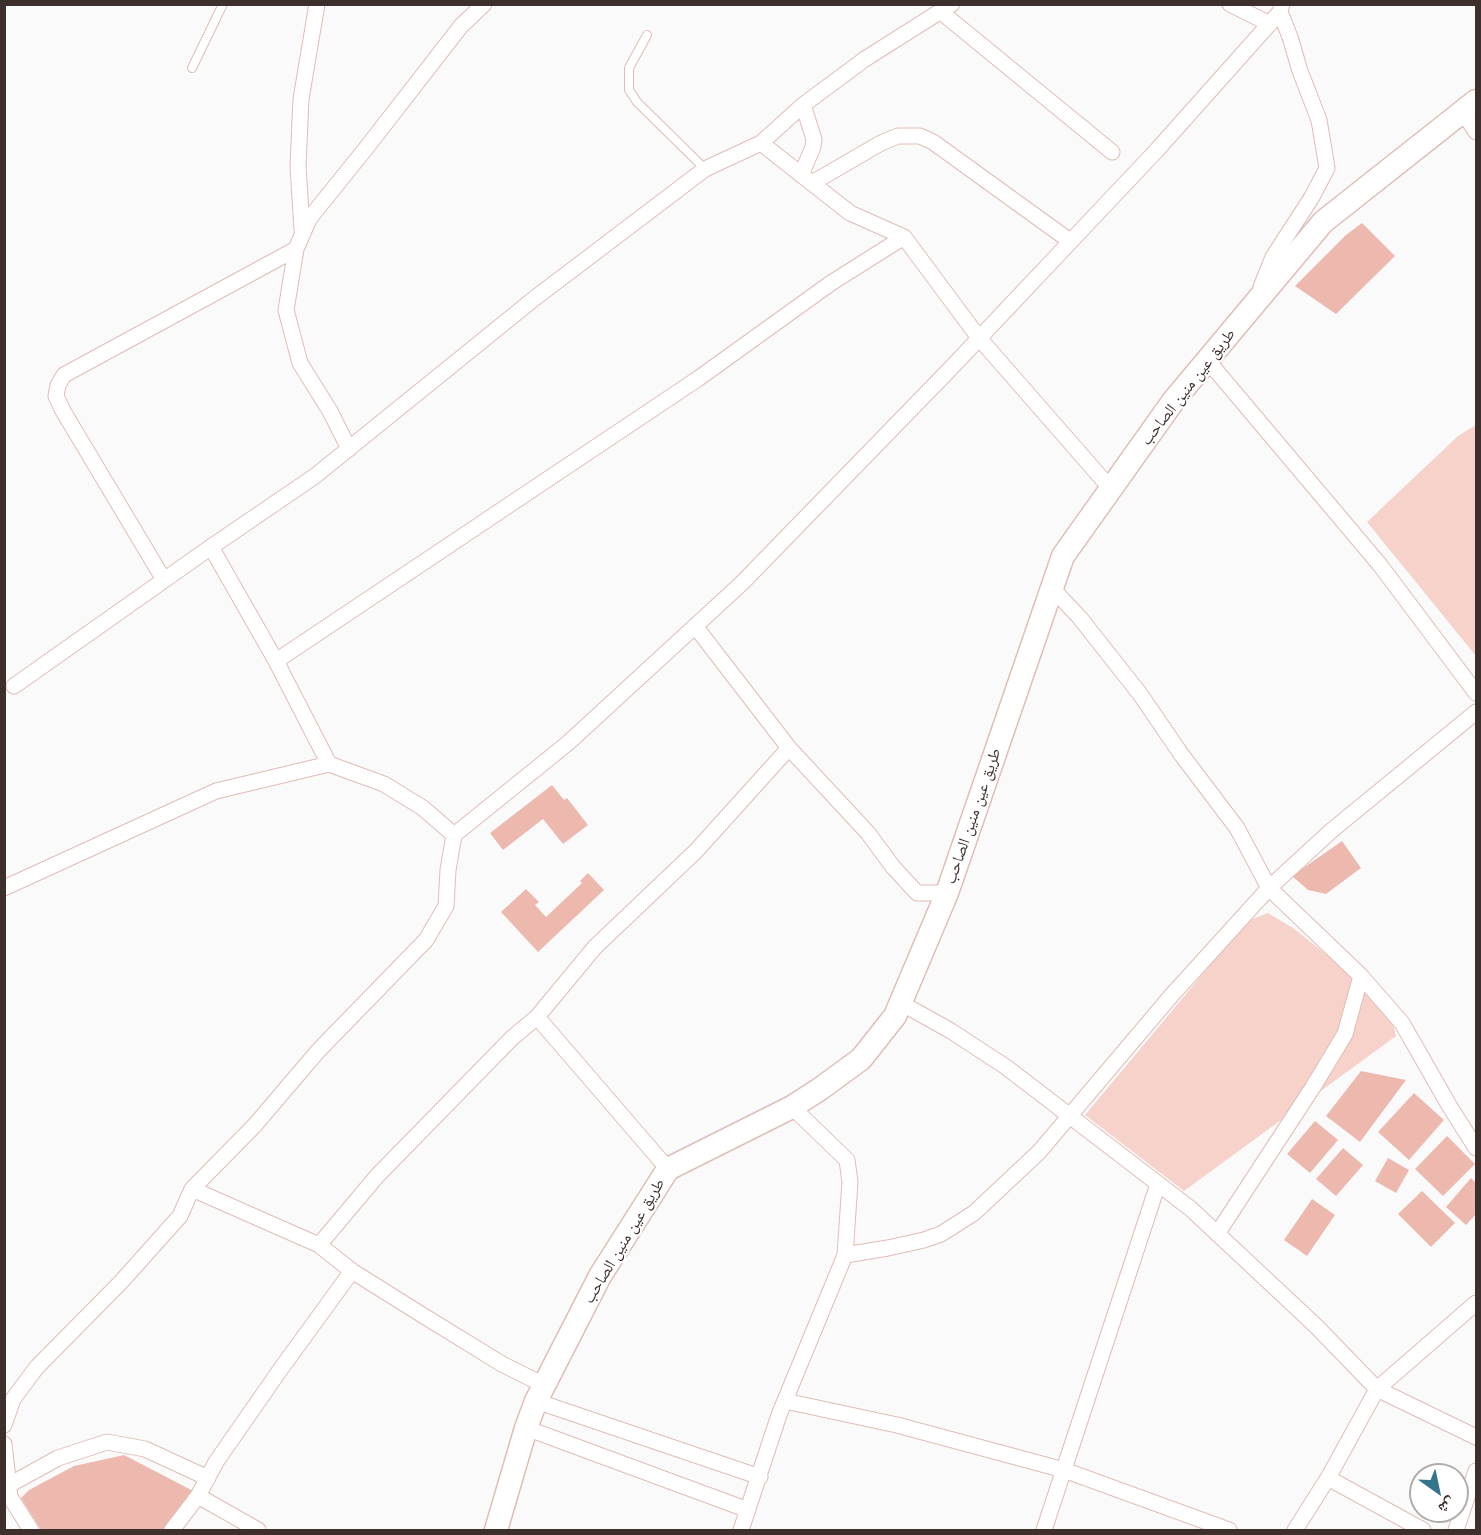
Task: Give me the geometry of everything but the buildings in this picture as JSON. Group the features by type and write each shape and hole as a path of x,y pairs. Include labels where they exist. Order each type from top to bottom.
{"main road":[{"name":"طريق عين منين الصاحب","path":"496,1530 526,1428 540,1393 600,1276 668,1169 792,1107 820,1089 861,1059 895,1016 947,893 1063,556 1174,400 1323,222 1470,107"}],"street":[{"path":"303,233 298,166 301,99 317,4"},
{"path":"349,449 330,411 300,363 286,310 296,249 309,219 461,26 484,4"},
{"path":"1230,4 1277,14 1290,37 1319,120 1327,168 1312,197 1274,257 1254,304"},
{"path":"14,686 315,476 535,298 705,169 761,143 803,105 865,59 947,8 1112,152"},
{"path":"4,1425 13,1399 38,1367 121,1282 180,1216 192,1189 255,1125 318,1052 426,939 446,906 448,870 454,835 567,743 742,583 1157,150 1277,14"},
{"path":"803,105 814,139 806,179"},
{"path":"1470,107 1476,132"},
{"path":"806,179 897,136 920,136 933,142 1070,241"},
{"path":"761,143 850,213 904,237 979,338 1111,489"},
{"path":"276,661 690,385 831,283 904,237"},
{"path":"164,580 63,411 56,396 58,385 64,375 296,249"},
{"path":"1208,361 1380,565 1476,693"},
{"path":"211,547 276,661 329,764"},
{"path":"1052,588 1080,618 1140,693 1181,754 1237,828 1269,888 1361,976 1402,1023 1476,1148"},
{"path":"695,626 789,748 868,833 893,867 917,893 947,893"},
{"path":"845,1255 924,1240 956,1225 974,1213 1039,1152 1070,1118 1171,996 1269,888 1331,831 1476,712"},
{"path":"319,1245 377,1176 512,1038 537,1017 595,947 696,851 789,748"},
{"path":"4,888 216,791 329,764 384,784 423,808 454,835"},
{"path":"1217,1234 1307,1097 1345,1034 1361,976"},
{"path":"901,1003 951,1031 1006,1067 1191,1209 1316,1326 1377,1389 1476,1437"},
{"path":"537,1017 668,1169"},
{"path":"741,1530 785,1401 845,1255 850,1182 847,1160 792,1107"},
{"path":"1044,1530 1158,1185"},
{"path":"192,1189 319,1245 352,1271 502,1364 540,1393 760,1477"},
{"path":"172,1530 198,1496 216,1462 352,1271"},
{"path":"1295,1530 1328,1478 1377,1389 1476,1303"},
{"path":"785,1401 897,1425 1064,1470 1229,1530"},
{"path":"526,1428 748,1510"},
{"path":"9,1485 57,1458 107,1442 145,1449 208,1478"},
{"path":"4,1444 10,1497 31,1530"},
{"path":"1456,1530 1476,1471"},
{"path":"1328,1478 1423,1530"},
{"path":"198,1496 258,1530"}],"lane":[{"path":"192,68 223,4"},
{"path":"647,35 629,68 629,90 637,102 705,169"}],"shaded area":[{"path":"1476,425 1476,656 1367,522 1458,436"},
{"path":"1268,913 1293,928 1351,974 1392,1020 1396,1036 1184,1191 1085,1115 1247,921"}]}
